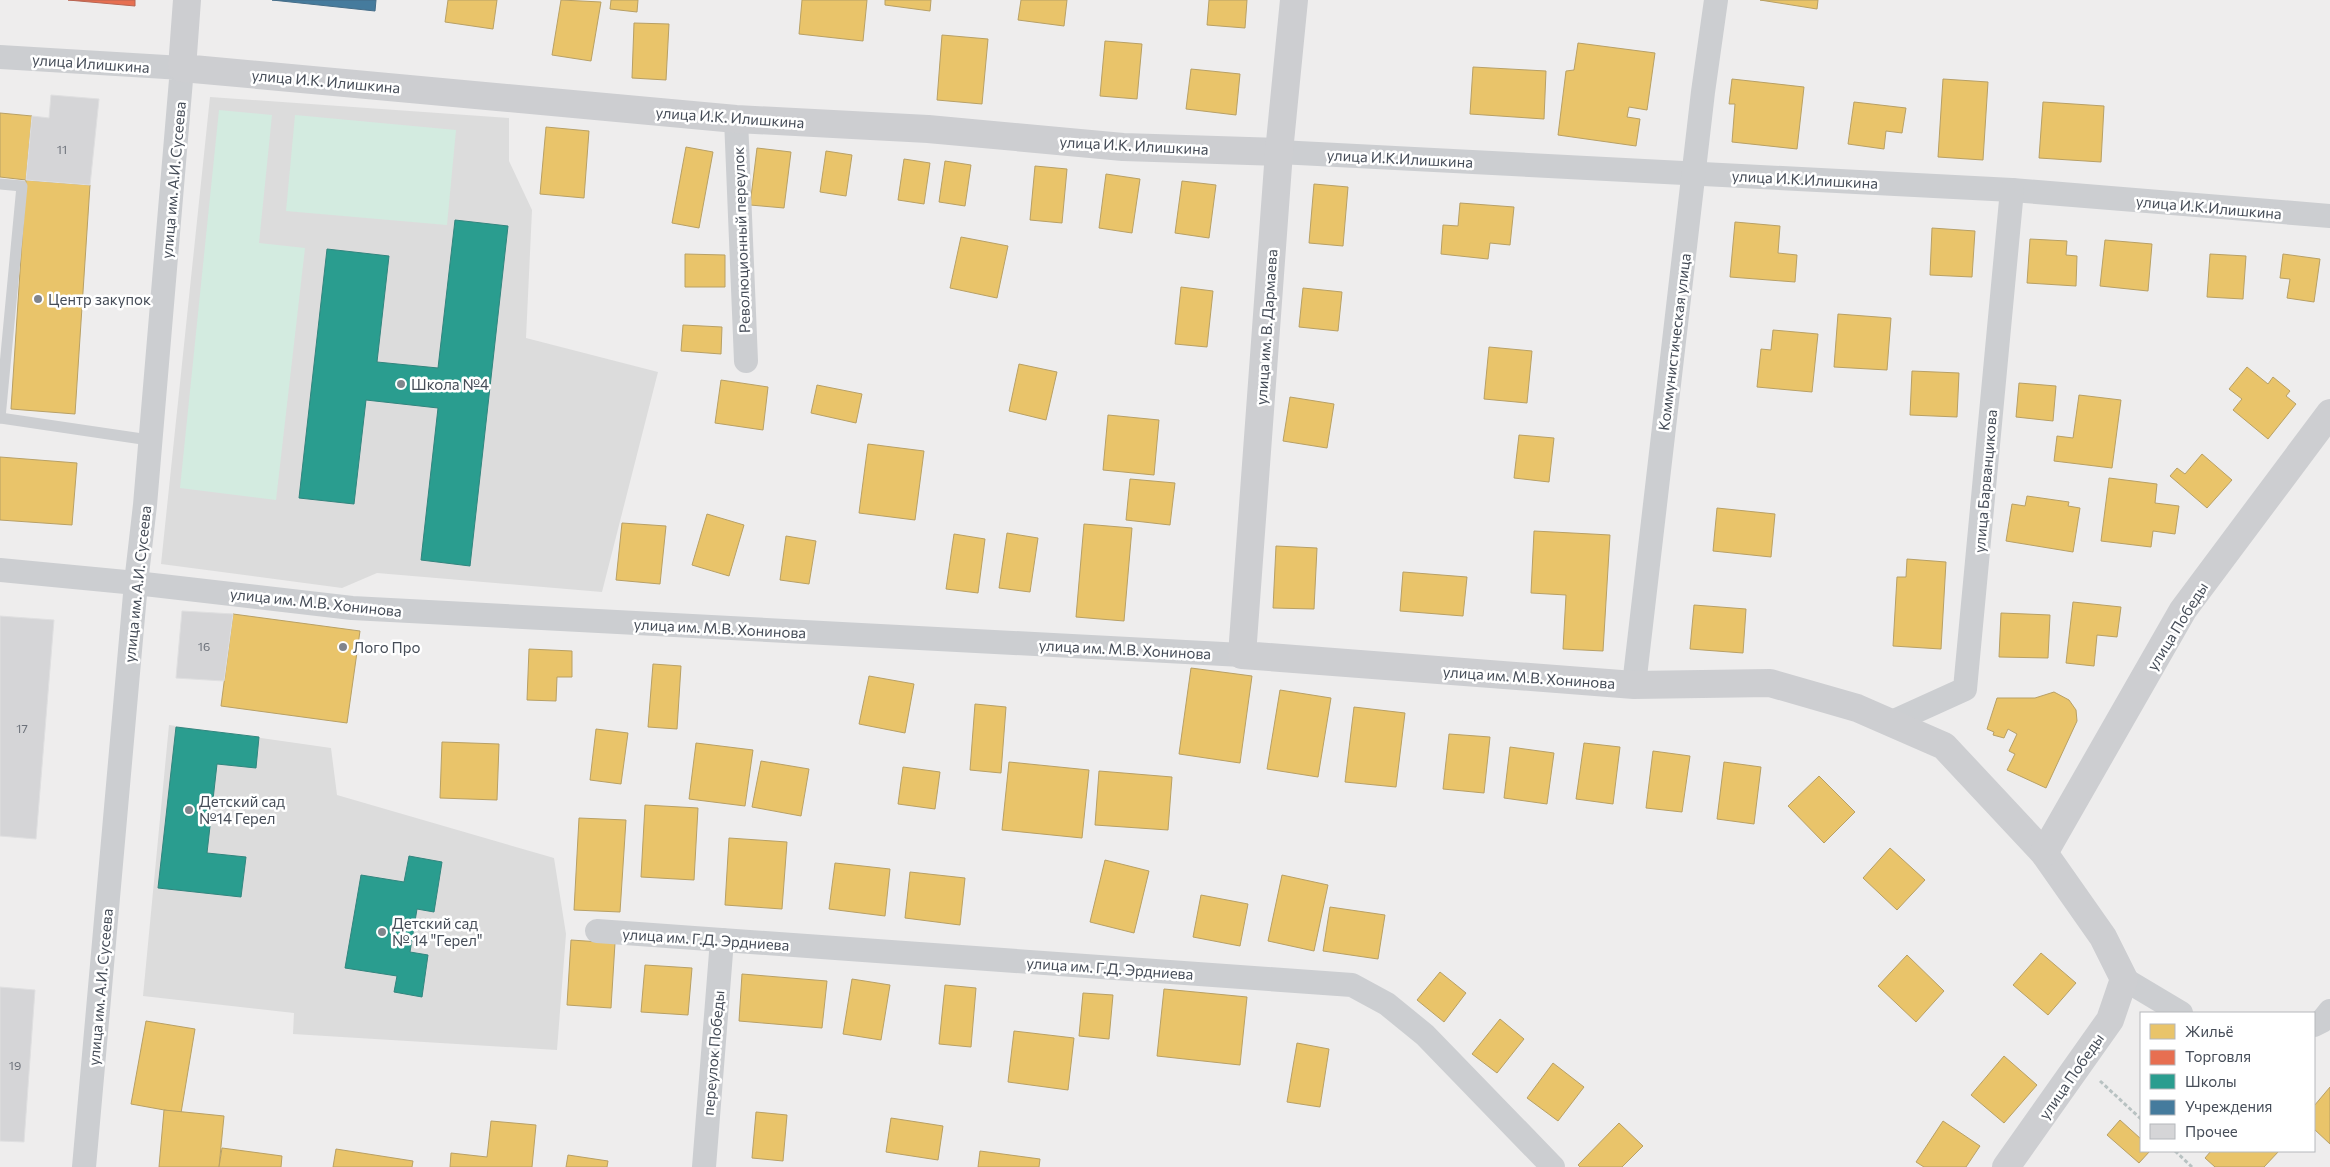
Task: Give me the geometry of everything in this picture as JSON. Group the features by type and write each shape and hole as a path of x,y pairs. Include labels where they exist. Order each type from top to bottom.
{"street":[{"name":"улица им. А.И. Сусеева","path":"84,1167 150,440 187,0"},
{"name":"улица им. В. Дармаева","path":"1242,655 1279,152 1294,0"},
{"name":"Коммунистическая улица","path":"1634,685 1716,0"},
{"name":"улица Илишкина","path":"0,57 182,68"},
{"name":"улица И.К. Илишкина","path":"182,68 736,119 928,129 1123,147 1279,152"},
{"name":"Революционный переулок","path":"736,119 746,361"},
{"name":"улица И.К.Илишкина","path":"1279,152 2012,190 2330,216"},
{"name":"улица Барванцикова","path":"1890,723 1965,689 2012,190"},
{"name":"улица Победы","path":"2044,853 2183,610 2330,413"},
{"name":"улица им. М.В. Хонинова","path":"0,570 136,583 352,608 1242,655 1634,685 1770,683 1857,708 1944,746 2044,853 2103,937 2124,979"},
{"name":"улица им. Г.Д. Эрдниева","path":"597,931 1352,985 1387,1004 1425,1035 1553,1167"},
{"name":"переулок Победы","path":"704,1167 722,940"},
{"name":"улица Победы","path":"2006,1167 2110,1020 2124,979"},
{"path":"2124,979 2179,1012"},
{"path":"2315,1024 2322,1021 2330,1011"}],"lane":[{"path":"0,184 22,186 0,418 150,440"}],"path":[{"path":"2080,1062 2140,1118"},
{"path":"2176,1152 2192,1167"}],"shaded area":[{"path":"210,97 509,118 509,161 532,210 526,338 658,372 602,592 377,573 342,588 161,564"},
{"path":"169,725 331,748 337,795 554,858 566,934 557,1050 293,1034 294,1013 143,996"}],"green space":[{"path":"219,110 272,115 259,243 305,248 276,500 180,488"},
{"path":"295,115 456,130 447,225 286,211"}],"building: Жильё":[{"path":"448,0 497,0 493,29 445,22"},
{"path":"561,0 601,2 591,61 552,55"},
{"path":"611,0 638,0 637,12 610,9"},
{"path":"802,0 867,0 863,41 799,34"},
{"path":"885,0 931,0 930,11 885,5"},
{"path":"1021,0 1067,0 1064,26 1018,20"},
{"path":"1209,0 1247,0 1245,28 1207,25"},
{"path":"1760,0 1818,0 1817,9"},
{"path":"634,23 669,24 666,80 632,78"},
{"path":"942,35 988,39 982,104 937,100"},
{"path":"1105,41 1142,44 1137,99 1100,96"},
{"path":"1578,43 1655,53 1647,110 1629,107 1627,117 1640,119 1636,146 1558,135 1566,71 1574,70"},
{"path":"1473,67 1546,71 1544,119 1470,114"},
{"path":"1191,69 1240,74 1236,115 1186,109"},
{"path":"1732,79 1804,87 1797,149 1732,142 1735,104 1729,104"},
{"path":"1943,79 1988,82 1983,160 1938,157"},
{"path":"1854,102 1906,108 1902,133 1886,131 1884,149 1848,144"},
{"path":"2043,102 2104,106 2101,162 2039,158"},
{"path":"0,113 32,116 26,180 0,177"},
{"path":"546,127 589,131 584,198 540,194"},
{"path":"686,147 713,152 699,228 672,223"},
{"path":"757,148 791,152 784,208 750,205"},
{"path":"826,151 852,155 846,196 820,192"},
{"path":"904,159 930,163 924,204 898,200"},
{"path":"945,161 971,165 965,206 939,202"},
{"path":"1035,166 1067,169 1062,223 1030,220"},
{"path":"1106,174 1140,179 1132,233 1099,228"},
{"path":"26,180 90,185 75,414 11,409"},
{"path":"1182,181 1216,185 1209,238 1175,233"},
{"path":"1314,184 1348,187 1343,246 1309,243"},
{"path":"1460,203 1514,207 1510,245 1490,243 1488,259 1441,254 1443,225 1458,226"},
{"path":"1735,222 1780,226 1778,253 1797,255 1795,282 1730,277"},
{"path":"1932,228 1975,231 1972,277 1930,275"},
{"path":"961,237 1008,246 997,298 950,288"},
{"path":"2030,239 2067,241 2066,255 2077,256 2076,286 2027,283"},
{"path":"2105,240 2152,244 2148,291 2100,286"},
{"path":"685,254 725,255 725,287 685,287"},
{"path":"2210,254 2246,256 2243,299 2207,297"},
{"path":"2283,254 2320,259 2314,302 2287,298 2290,279 2280,278"},
{"path":"1181,287 1213,291 1207,347 1175,344"},
{"path":"1303,288 1342,292 1338,331 1299,327"},
{"path":"1838,314 1891,318 1887,370 1834,367"},
{"path":"683,325 722,327 721,354 681,351"},
{"path":"1773,330 1818,334 1812,392 1757,387 1761,349 1771,350"},
{"path":"1489,347 1532,351 1527,403 1484,399"},
{"path":"1019,364 1057,372 1046,420 1009,411"},
{"path":"2247,367 2268,384 2273,377 2290,391 2286,396 2296,404 2268,439 2233,410 2242,399 2229,389"},
{"path":"1912,371 1959,373 1957,417 1910,415"},
{"path":"721,380 768,387 763,430 715,423"},
{"path":"2019,383 2056,386 2053,421 2016,417"},
{"path":"817,385 862,394 856,423 811,413"},
{"path":"2079,395 2121,400 2112,468 2054,461 2057,436 2073,438"},
{"path":"1290,397 1334,404 1327,448 1283,441"},
{"path":"1108,415 1159,420 1154,475 1103,470"},
{"path":"1519,435 1554,438 1549,482 1514,478"},
{"path":"868,444 924,451 915,520 859,513"},
{"path":"2202,454 2232,480 2207,508 2170,476 2177,468 2185,474"},
{"path":"0,457 77,463 72,525 0,520"},
{"path":"2109,478 2157,484 2155,503 2179,506 2175,534 2153,531 2151,547 2101,541"},
{"path":"1130,479 1175,483 1170,525 1126,520"},
{"path":"2027,496 2069,502 2068,506 2080,508 2073,552 2006,541 2012,504 2025,506"},
{"path":"1717,508 1775,514 1771,557 1713,551"},
{"path":"707,514 744,525 729,576 692,565"},
{"path":"622,523 666,526 660,584 616,580"},
{"path":"1084,524 1132,528 1124,621 1076,617"},
{"path":"1534,531 1610,535 1603,651 1563,649 1566,595 1531,593"},
{"path":"1007,533 1038,538 1030,592 999,588"},
{"path":"954,534 985,539 978,593 946,589"},
{"path":"786,536 816,541 809,584 780,580"},
{"path":"1276,546 1317,548 1314,609 1273,608"},
{"path":"1907,559 1946,562 1941,649 1893,646 1897,577 1906,577"},
{"path":"1403,572 1467,577 1463,616 1400,611"},
{"path":"2073,602 2121,607 2117,637 2097,635 2094,666 2066,663"},
{"path":"1694,605 1746,609 1743,653 1690,649"},
{"path":"2001,613 2050,615 2048,658 1999,657"},
{"path":"233,614 360,631 347,723 221,706"},
{"path":"529,649 572,651 572,677 557,677 556,701 527,700"},
{"path":"653,664 681,666 677,729 648,727"},
{"path":"1191,668 1252,676 1240,763 1179,754"},
{"path":"869,676 914,684 905,733 859,724"},
{"path":"1280,690 1331,698 1318,777 1267,769"},
{"path":"2054,692 2069,700 2076,710 2077,721 2046,788 2007,770 2015,754 2009,751 2017,734 2008,729 2004,738 1993,735 1994,732 1987,729 1997,698 2035,698"},
{"path":"975,704 1006,707 1001,773 970,770"},
{"path":"1354,707 1405,713 1396,787 1345,782"},
{"path":"596,729 628,733 621,784 590,780"},
{"path":"1449,734 1490,737 1484,793 1443,789"},
{"path":"442,742 499,744 497,800 440,798"},
{"path":"696,743 753,750 745,806 689,799"},
{"path":"1584,743 1620,747 1613,804 1576,799"},
{"path":"1510,747 1554,753 1547,804 1504,798"},
{"path":"1653,751 1690,756 1682,812 1646,808"},
{"path":"761,761 809,769 801,816 752,807"},
{"path":"1009,762 1089,770 1082,838 1002,830"},
{"path":"1724,762 1761,767 1754,824 1717,819"},
{"path":"903,767 940,772 935,809 898,804"},
{"path":"1099,771 1172,777 1168,830 1095,825"},
{"path":"1819,776 1855,812 1824,843 1788,806"},
{"path":"645,805 698,808 694,880 641,877"},
{"path":"579,818 626,820 620,912 574,910"},
{"path":"729,838 787,842 782,909 725,905"},
{"path":"1890,848 1925,880 1897,910 1863,878"},
{"path":"1105,860 1149,871 1134,933 1090,922"},
{"path":"835,863 890,869 885,916 829,909"},
{"path":"910,872 965,878 960,925 905,918"},
{"path":"1282,875 1328,885 1314,951 1268,941"},
{"path":"1201,895 1248,904 1240,946 1193,937"},
{"path":"1330,907 1385,915 1378,959 1323,951"},
{"path":"571,940 615,943 611,1008 567,1005"},
{"path":"2041,953 2076,983 2048,1015 2013,985"},
{"path":"1907,955 1944,991 1916,1022 1878,986"},
{"path":"645,965 692,968 688,1015 641,1012"},
{"path":"1440,972 1466,993 1444,1022 1417,1000"},
{"path":"742,974 827,981 822,1028 739,1021"},
{"path":"852,979 890,985 881,1040 843,1034"},
{"path":"945,985 976,988 971,1047 939,1044"},
{"path":"1164,989 1247,997 1240,1065 1157,1056"},
{"path":"1083,993 1113,995 1109,1039 1079,1036"},
{"path":"1500,1019 1524,1039 1497,1073 1472,1054"},
{"path":"146,1021 195,1029 181,1113 131,1104"},
{"path":"1014,1031 1074,1038 1068,1090 1008,1082"},
{"path":"1297,1043 1329,1049 1320,1107 1287,1102"},
{"path":"2004,1056 2037,1085 2004,1123 1971,1095"},
{"path":"1553,1063 1584,1087 1558,1121 1527,1098"},
{"path":"2330,1087 2330,1144 2315,1130 2315,1105"},
{"path":"164,1110 224,1116 219,1167 159,1167"},
{"path":"756,1112 787,1115 783,1161 752,1158"},
{"path":"891,1118 943,1126 938,1160 886,1152"},
{"path":"2120,1120 2140,1138 2140,1152 2149,1152 2139,1163 2107,1135"},
{"path":"491,1121 536,1125 532,1167 450,1167 451,1153 487,1157"},
{"path":"1943,1121 1980,1146 1966,1167 1924,1167 1916,1162"},
{"path":"1619,1123 1643,1146 1622,1167 1580,1167 1578,1165"},
{"path":"222,1148 282,1156 281,1167 219,1167"},
{"path":"336,1149 413,1161 412,1167 333,1167"},
{"path":"980,1151 1040,1159 1039,1167 978,1167"},
{"path":"2210,1152 2278,1152 2264,1167 2215,1167 2205,1158"},
{"path":"568,1155 608,1161 607,1167 566,1167"}],"building: Торговля":[{"path":"68,0 135,0 135,6"}],"building: Школы":[{"name":"Школа №4","path":"455,220 508,226 470,566 421,560 438,408 366,400 354,504 299,498 327,249 389,256 377,362 438,368"},
{"name":"Детский сад №14 Герел","path":"176,727 259,737 256,768 217,764 207,853 246,857 241,897 158,888"},
{"name":"Детский сад № 14 \"Герел\"","path":"409,856 442,862 434,912 417,909 410,952 428,955 422,997 394,992 397,976 345,968 361,875 404,882"}],"building: Учреждения":[{"path":"272,0 376,0 375,11"}],"building: Прочее":[{"path":"51,95 99,99 90,185 26,180 32,116 49,118"},
{"path":"182,611 233,614 224,681 176,678"},
{"path":"0,616 54,620 36,839 0,836"},
{"path":"0,987 35,990 24,1142 0,1141"}],"place":[{"name":"Центр закупок","path":"38,299"},
{"name":"Школа №4","path":"401,384"},
{"name":"Лого Про","path":"343,647"},
{"name":"Детский сад №14 Герел","path":"189,810"},
{"name":"Детский сад № 14 \"Герел\"","path":"382,932"}]}
